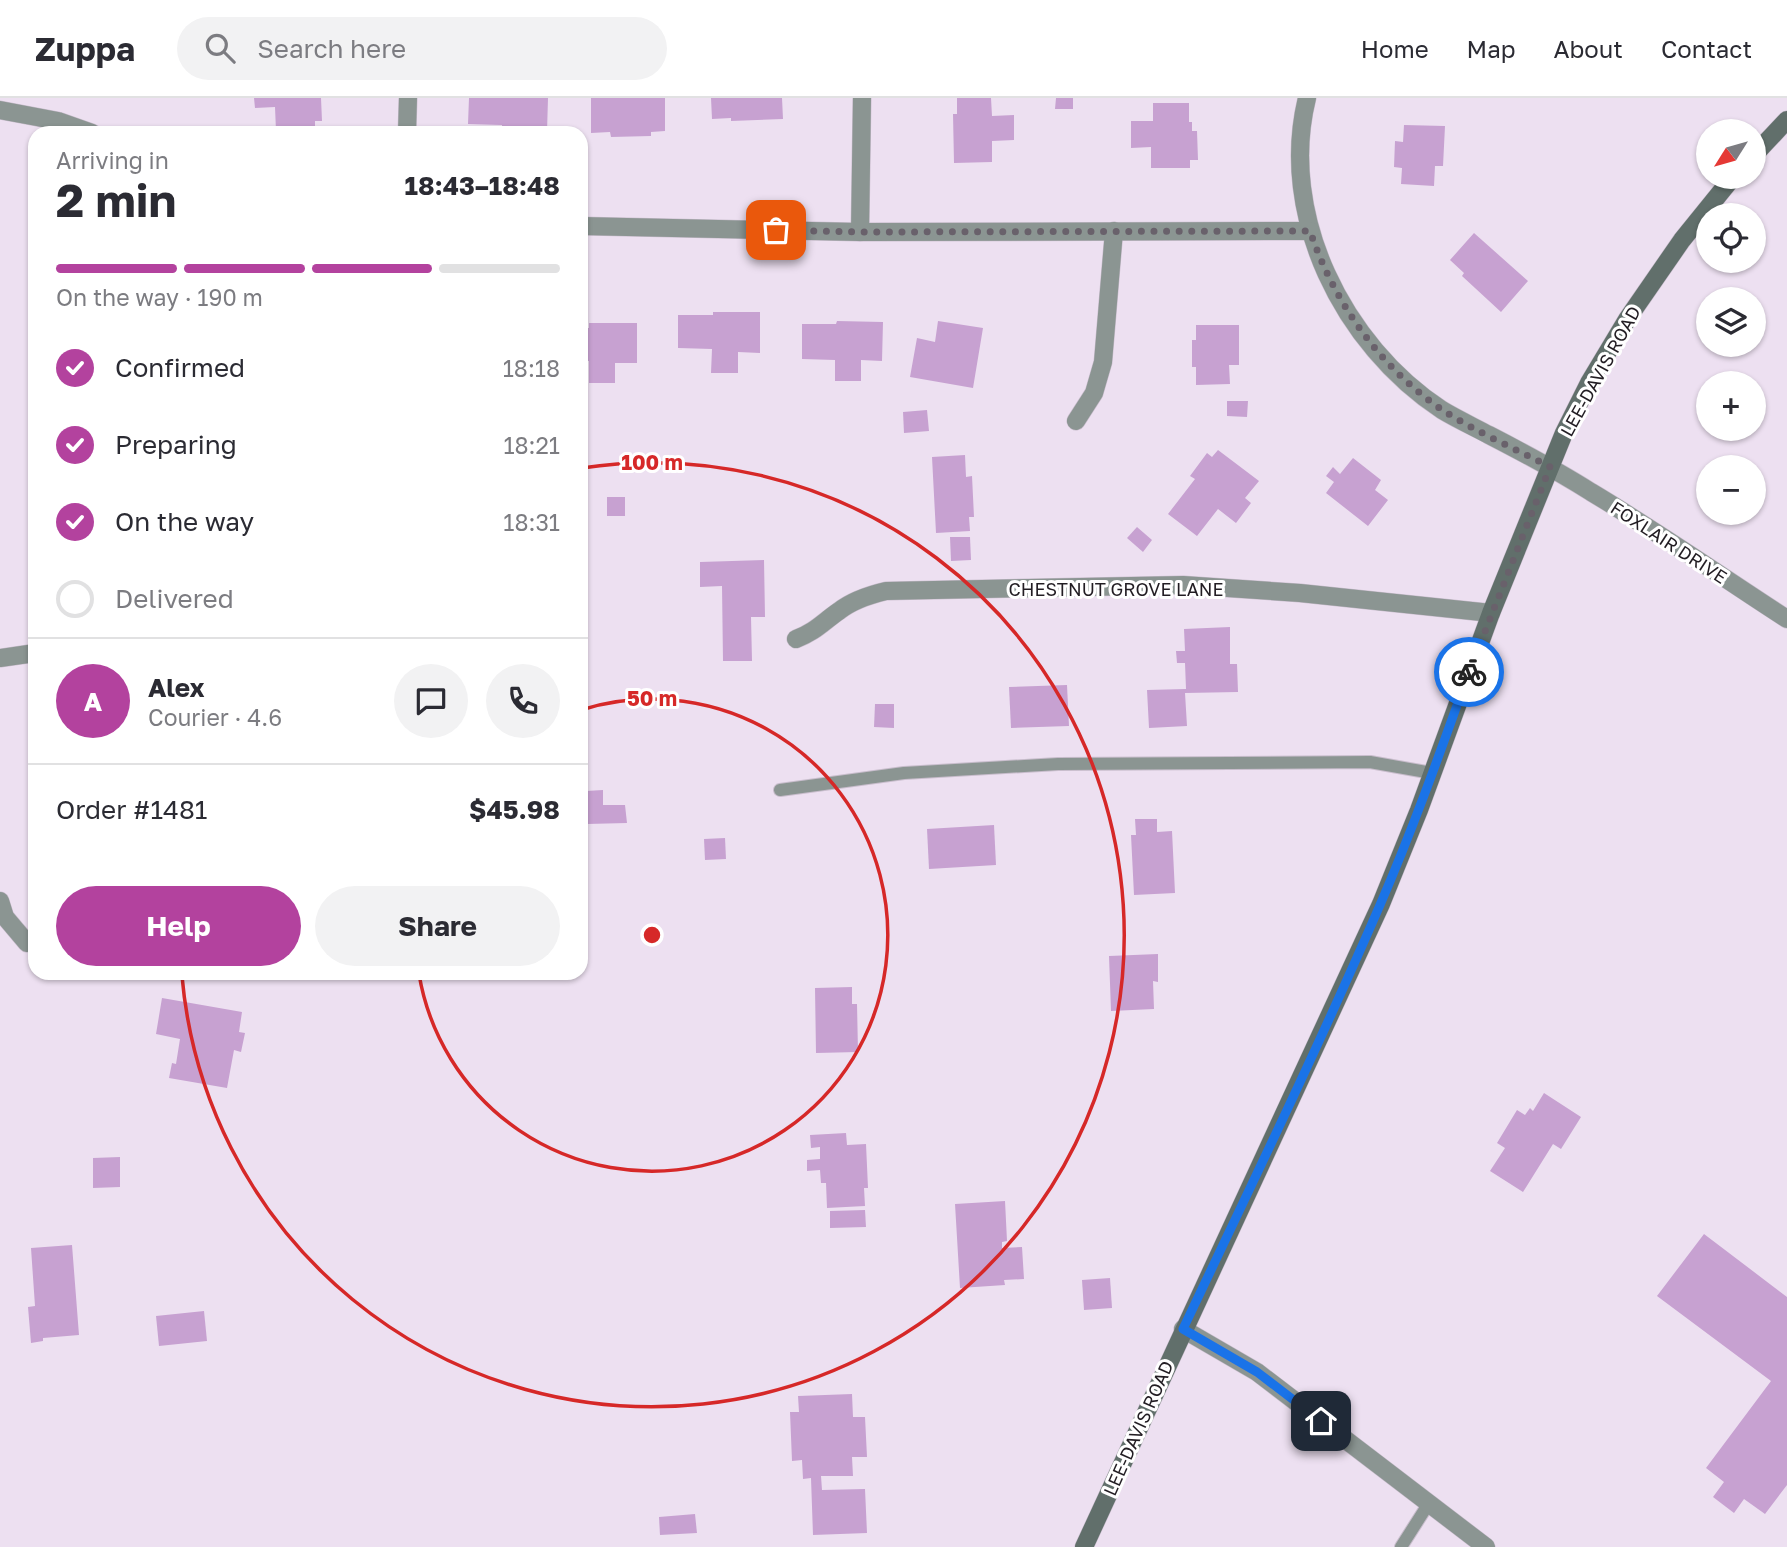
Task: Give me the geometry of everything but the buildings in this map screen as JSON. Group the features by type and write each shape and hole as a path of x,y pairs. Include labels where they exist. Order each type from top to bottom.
{"main road":[{"path":"1766,142 1787,120"},
{"name":"LEE-DAVIS ROAD","path":"1084,1547 1183,1329 1281,1125 1375,916 1433,773 1491,613 1550,467 1589,383 1628,318 1682,240 1723,189"}],"street":[{"path":"407,126 408,98"},
{"path":"860,232 862,98"},
{"name":"FOXLAIR DRIVE","path":"1307,98 1301,153 1302,187 1310,231 1319,258 1339,298 1371,344 1404,380 1443,410 1550,467 1787,619"},
{"path":"0,110 72,126"},
{"path":"588,226 860,232 1310,231"},
{"path":"1076,421 1094,393 1103,362 1114,231"},
{"name":"CHESTNUT GROVE LANE","path":"796,639 813,633 840,610 864,596 886,591 1183,585 1300,593 1491,613"},
{"path":"0,658 28,654"},
{"path":"0,901 5,917 27,943"},
{"path":"1183,1329 1257,1372 1486,1547"}],"lane":[{"path":"780,790 904,773 1058,764 1370,762 1433,773"},
{"path":"1401,1547 1429,1503"}],"way so far":[{"path":"776,230 1310,231 1319,258 1339,298 1371,344 1404,380 1443,410 1550,467 1469,672"}],"route":[{"path":"1321,1421 1257,1372 1183,1329 1281,1125 1381,904 1419,810 1469,672"}]}
